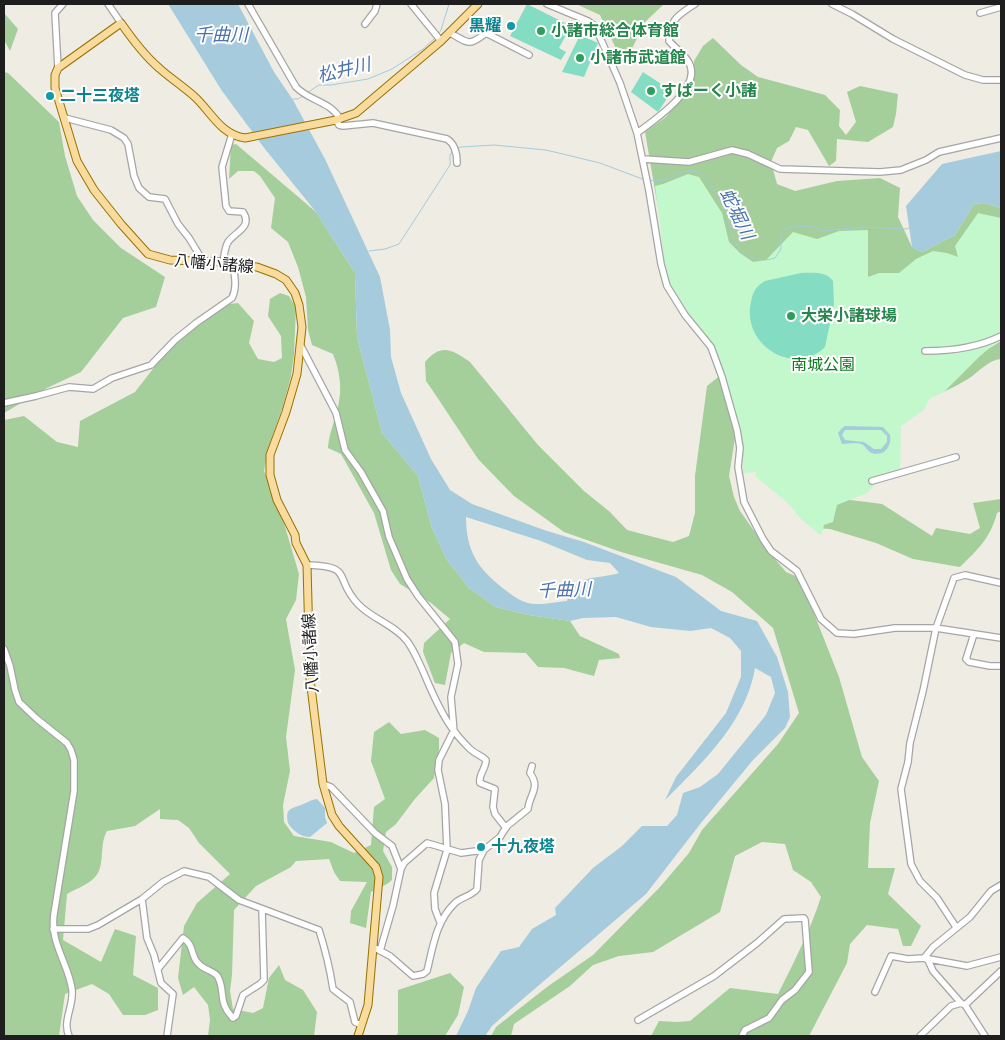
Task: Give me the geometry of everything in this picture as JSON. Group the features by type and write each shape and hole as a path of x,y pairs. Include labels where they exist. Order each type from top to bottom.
{"main road":[{"path":"58,68 121,23 136,44 158,67 195,97 222,128 232,134 245,138 336,120 356,113 450,33 478,4"},
{"name":"八幡小諸線","path":"58,68 54,81 77,161 87,180 120,224 148,254 170,260 223,262 233,266 257,267 286,280 295,293 299,305 302,327 301,346 292,394 270,455 270,475 277,500 295,535 296,543 306,565 310,679 323,784 332,815 339,826 376,867 379,886 377,949 368,1005 358,1036"}],"street":[{"path":"58,68 55,13 63,4"},
{"path":"108,4 121,23"},
{"path":"248,4 296,87 304,94 328,105 336,113 336,120 339,125 373,123 441,137 450,141 457,156 457,163"},
{"path":"365,24 375,11 377,4"},
{"path":"411,4 441,41"},
{"path":"547,4 580,17 595,26 620,83 637,133 661,264 667,286 675,301 710,347 713,354 722,377 739,440 738,467 744,502 771,551 798,571 821,620 837,633 854,634 895,628 936,628 1001,638"},
{"path":"637,133 666,112 686,87 691,67 686,58 669,42 671,26 676,17 695,4"},
{"path":"832,4 893,39 966,75 983,80 1001,80"},
{"path":"980,13 1001,7"},
{"path":"450,33 470,43 486,33 529,55"},
{"path":"65,118 111,130 124,138 128,144 134,176 139,188 149,197 165,199 178,224 189,238 202,261"},
{"path":"223,262 228,242 242,230 245,220 245,214 229,211 226,206 222,167 232,134"},
{"path":"643,159 689,162 732,150 748,154 780,169 880,172 901,170 926,160 939,152 1001,138"},
{"path":"4,403 69,386 92,389 112,378 151,365 196,322 232,298 235,292 233,266"},
{"path":"926,351 946,350 991,341 1001,336"},
{"path":"301,346 336,413 345,450 361,472 383,511 389,537 407,579 418,596 455,642 458,664 451,698 454,732 439,760 438,770 445,804 447,850 434,893 435,909 440,922"},
{"path":"872,481 956,457"},
{"path":"306,565 329,566 339,571 354,600 360,607 404,637 412,648 430,688 454,732 468,744 471,750 486,760 479,778 480,783 495,790 493,807 495,814 506,828"},
{"path":"956,927 937,898 920,881 910,864 902,789 910,743 936,628 954,578 965,575 1001,583"},
{"path":"974,634 966,659 969,662 1001,666"},
{"path":"4,649 19,702 66,743 71,750 74,760 74,791 53,929 72,988 72,1001 67,1021 69,1036"},
{"path":"484,850 461,853 427,843 404,863 393,906 377,949 390,956 413,976 427,971 440,922 449,908 460,898 475,892 477,889 479,860 484,850 528,809 528,802 532,798 534,790 535,779 530,773 532,766"},
{"path":"323,784 331,787 375,833 392,846 401,869"},
{"path":"53,929 88,929 98,925 142,899 163,882 184,871 209,877 234,896 262,909 319,930 333,989 350,1002 355,1022 361,1025"},
{"path":"924,958 933,947 970,917 991,891 1001,884"},
{"path":"142,899 147,938 161,983 173,994 167,1036"},
{"path":"158,969 183,938 189,941 196,962 217,975 220,982 222,1000 233,1018 236,1016 243,995 264,980 262,909"},
{"path":"638,1020 714,976 757,943 784,919 804,918 806,920 809,972 795,990 782,1000 769,1018 745,1030 742,1036"},
{"path":"875,992 891,956 924,958 967,966 1001,957"},
{"path":"924,958 928,960 933,971 963,1004 985,1036"},
{"path":"920,1036 951,1006 963,1004 1001,971"}],"green space":[{"name":"小諸市総合体育館","path":"527,4 571,26 559,48 566,52 561,60 510,36"},
{"path":"576,4 664,4 644,23 631,51 621,59 600,15"},
{"path":"4,13 18,29 10,51 4,40"},
{"name":"小諸市武道館","path":"580,35 598,43 584,77 562,72"},
{"path":"713,38 741,65 758,77 825,95 840,110 839,126 846,135 856,122 847,92 860,86 898,94 893,127 868,142 837,139 836,161 829,166 808,130 796,127 789,141 777,148 771,162 777,184 795,191 837,181 880,178 900,188 898,217 912,247 922,252 955,235 974,204 984,203 1001,208 1001,253 931,385 1001,341 1001,359 988,364 957,385 921,401 745,409 735,438 729,476 734,497 740,511 769,552 786,572 800,578 839,677 862,757 879,781 870,823 868,868 895,868 888,894 921,926 911,946 903,946 898,929 867,925 850,944 847,963 809,1036 651,1036 659,1021 690,1021 730,988 778,994 807,934 821,897 811,882 793,870 785,844 762,842 735,856 720,912 653,952 619,956 593,965 570,986 514,1024 511,1036 491,1036 496,1027 547,987 593,955 660,887 689,853 702,830 778,744 799,713 773,628 732,592 702,575 621,552 564,532 514,496 478,459 426,381 425,362 431,356 442,350 458,354 470,362 538,445 627,530 673,542 689,536 695,513 695,476 707,386 727,370 665,249 645,132 666,117 693,85 694,61 703,46"},
{"path":"4,72 8,73 59,122 65,156 77,196 93,220 121,248 165,277 156,307 123,318 81,372 47,388 4,413"},
{"name":"すぱーく小諸","path":"643,72 672,91 658,112 631,92"},
{"path":"236,144 316,212 355,273 357,337 382,433 418,476 432,528 447,560 469,588 496,607 529,615 570,621 580,636 619,654 620,658 599,660 594,676 564,668 538,667 526,653 484,652 464,643 451,653 445,685 435,683 423,652 424,643 450,619 431,603 400,584 391,570 374,513 341,454 328,448 340,395 337,365 333,354 312,345 308,330 306,297 298,267 288,242 271,228 275,198 260,176 254,171 238,171 229,179 231,145"},
{"name":"南城公園","path":"688,174 699,177 722,213 729,242 753,262 766,260 793,232 817,239 839,231 868,230 868,277 879,273 899,273 916,259 933,251 958,257 955,246 978,213 1001,218 1001,338 944,392 930,398 924,410 901,426 900,474 880,479 867,493 837,505 833,522 824,525 820,535 801,519 789,504 755,476 757,472 743,473 742,438 725,378 711,345 678,300 670,283 664,258 655,186"},
{"name":"大栄小諸球場","path":"801,273 819,273 830,278 833,281 834,304 825,347 812,356 799,359 785,357 772,352 762,343 754,331 750,317 752,298 759,285 765,281"},
{"path":"280,293 289,296 296,308 294,355 291,376 283,406 268,448 264,471 281,513 299,574 296,600 286,619 295,670 286,737 290,771 283,805 284,822 294,836 331,842 354,853 371,845 374,807 385,799 371,761 374,732 389,722 401,734 425,730 439,738 434,778 396,824 386,832 383,851 392,867 392,880 371,892 366,928 350,923 351,911 367,882 340,881 329,859 296,861 291,867 256,886 234,910 230,991 233,1009 253,1013 263,1008 269,978 279,965 285,980 303,990 317,1012 314,1036 208,1036 210,1020 208,1005 194,987 183,995 178,978 184,926 197,903 230,874 199,843 189,828 178,820 160,819 160,809 135,826 107,831 104,837 101,864 97,875 86,884 67,894 63,940 101,962 115,929 136,936 133,975 158,988 158,1010 145,1015 123,1015 109,994 92,984 65,994 59,1036 4,1036 4,420 24,416 57,442 78,447 80,421 135,392 180,334 214,306 238,303 254,321 249,343 258,359 274,362 282,358 281,336 268,316 270,299"},
{"path":"827,497 882,504 932,536 936,528 970,534 980,528 973,503 1001,499 1001,511 997,513 991,530 983,543 960,567 913,559 876,543 830,529 814,528 783,498"},
{"path":"450,973 464,987 458,1015 445,1036 396,1036 398,1033 398,990"}],"water":[{"name":"千曲川","path":"168,4 238,4 274,72 293,100 325,159 380,277 390,330 391,357 401,393 431,459 450,490 472,504 584,542 676,577 721,611 757,621 777,657 788,692 790,717 785,728 753,760 646,894 511,1009 492,1026 485,1036 456,1036 476,988 501,951 519,947 532,929 556,915 555,908 593,868 622,846 642,826 667,826 677,815 683,793 700,787 718,774 766,715 775,693 771,677 755,668 750,688 733,723 708,756 665,800 676,777 726,713 741,677 741,651 730,638 711,628 690,631 651,627 616,617 583,618 570,621 529,615 496,607 469,588 447,560 432,528 418,476 382,433 357,337 355,273 316,212 265,149 222,91","holes":["466,517 541,541 587,560 610,563 619,573 587,579 581,582 575,586 567,601 547,604 525,602 495,582 475,558 468,540"]},
{"path":"1001,151 1001,208 984,203 974,204 955,235 922,252 912,247 906,206 942,164"},
{"path":"845,426 883,427 890,435 890,443 883,452 872,453 861,444 842,444 838,433","holes":["845,430 881,430 887,436 887,442 881,449 874,449 864,442 845,440 842,435"]},
{"path":"317,799 325,808 327,823 310,837 300,835 288,823 288,812"}],"waterway":[{"name":"松井川","path":"439,33 449,4"},
{"name":"松井川","path":"307,93 319,85 368,79 392,69 423,49 435,38"},
{"name":"松井川","path":"293,99 303,96"},
{"name":"蛇堀川","path":"457,149 461,147 494,145 546,150 600,163 645,180"},
{"name":"蛇堀川","path":"369,251 385,249 399,244 450,165 450,155 453,151"},
{"name":"蛇堀川","path":"649,180 664,180 690,170 700,173 723,204 736,243 744,253 755,259 768,260 775,258 781,249 781,235 789,227 810,226 823,231 862,227 907,229 910,227"}],"place":[{"name":"黒耀","path":"511,26"},
{"name":"小諸市総合体育館","path":"541,31"},
{"name":"小諸市武道館","path":"580,58"},
{"name":"すぱーく小諸","path":"651,91"},
{"name":"二十三夜塔","path":"50,96"},
{"name":"大栄小諸球場","path":"791,316"},
{"name":"十九夜塔","path":"481,847"}]}
